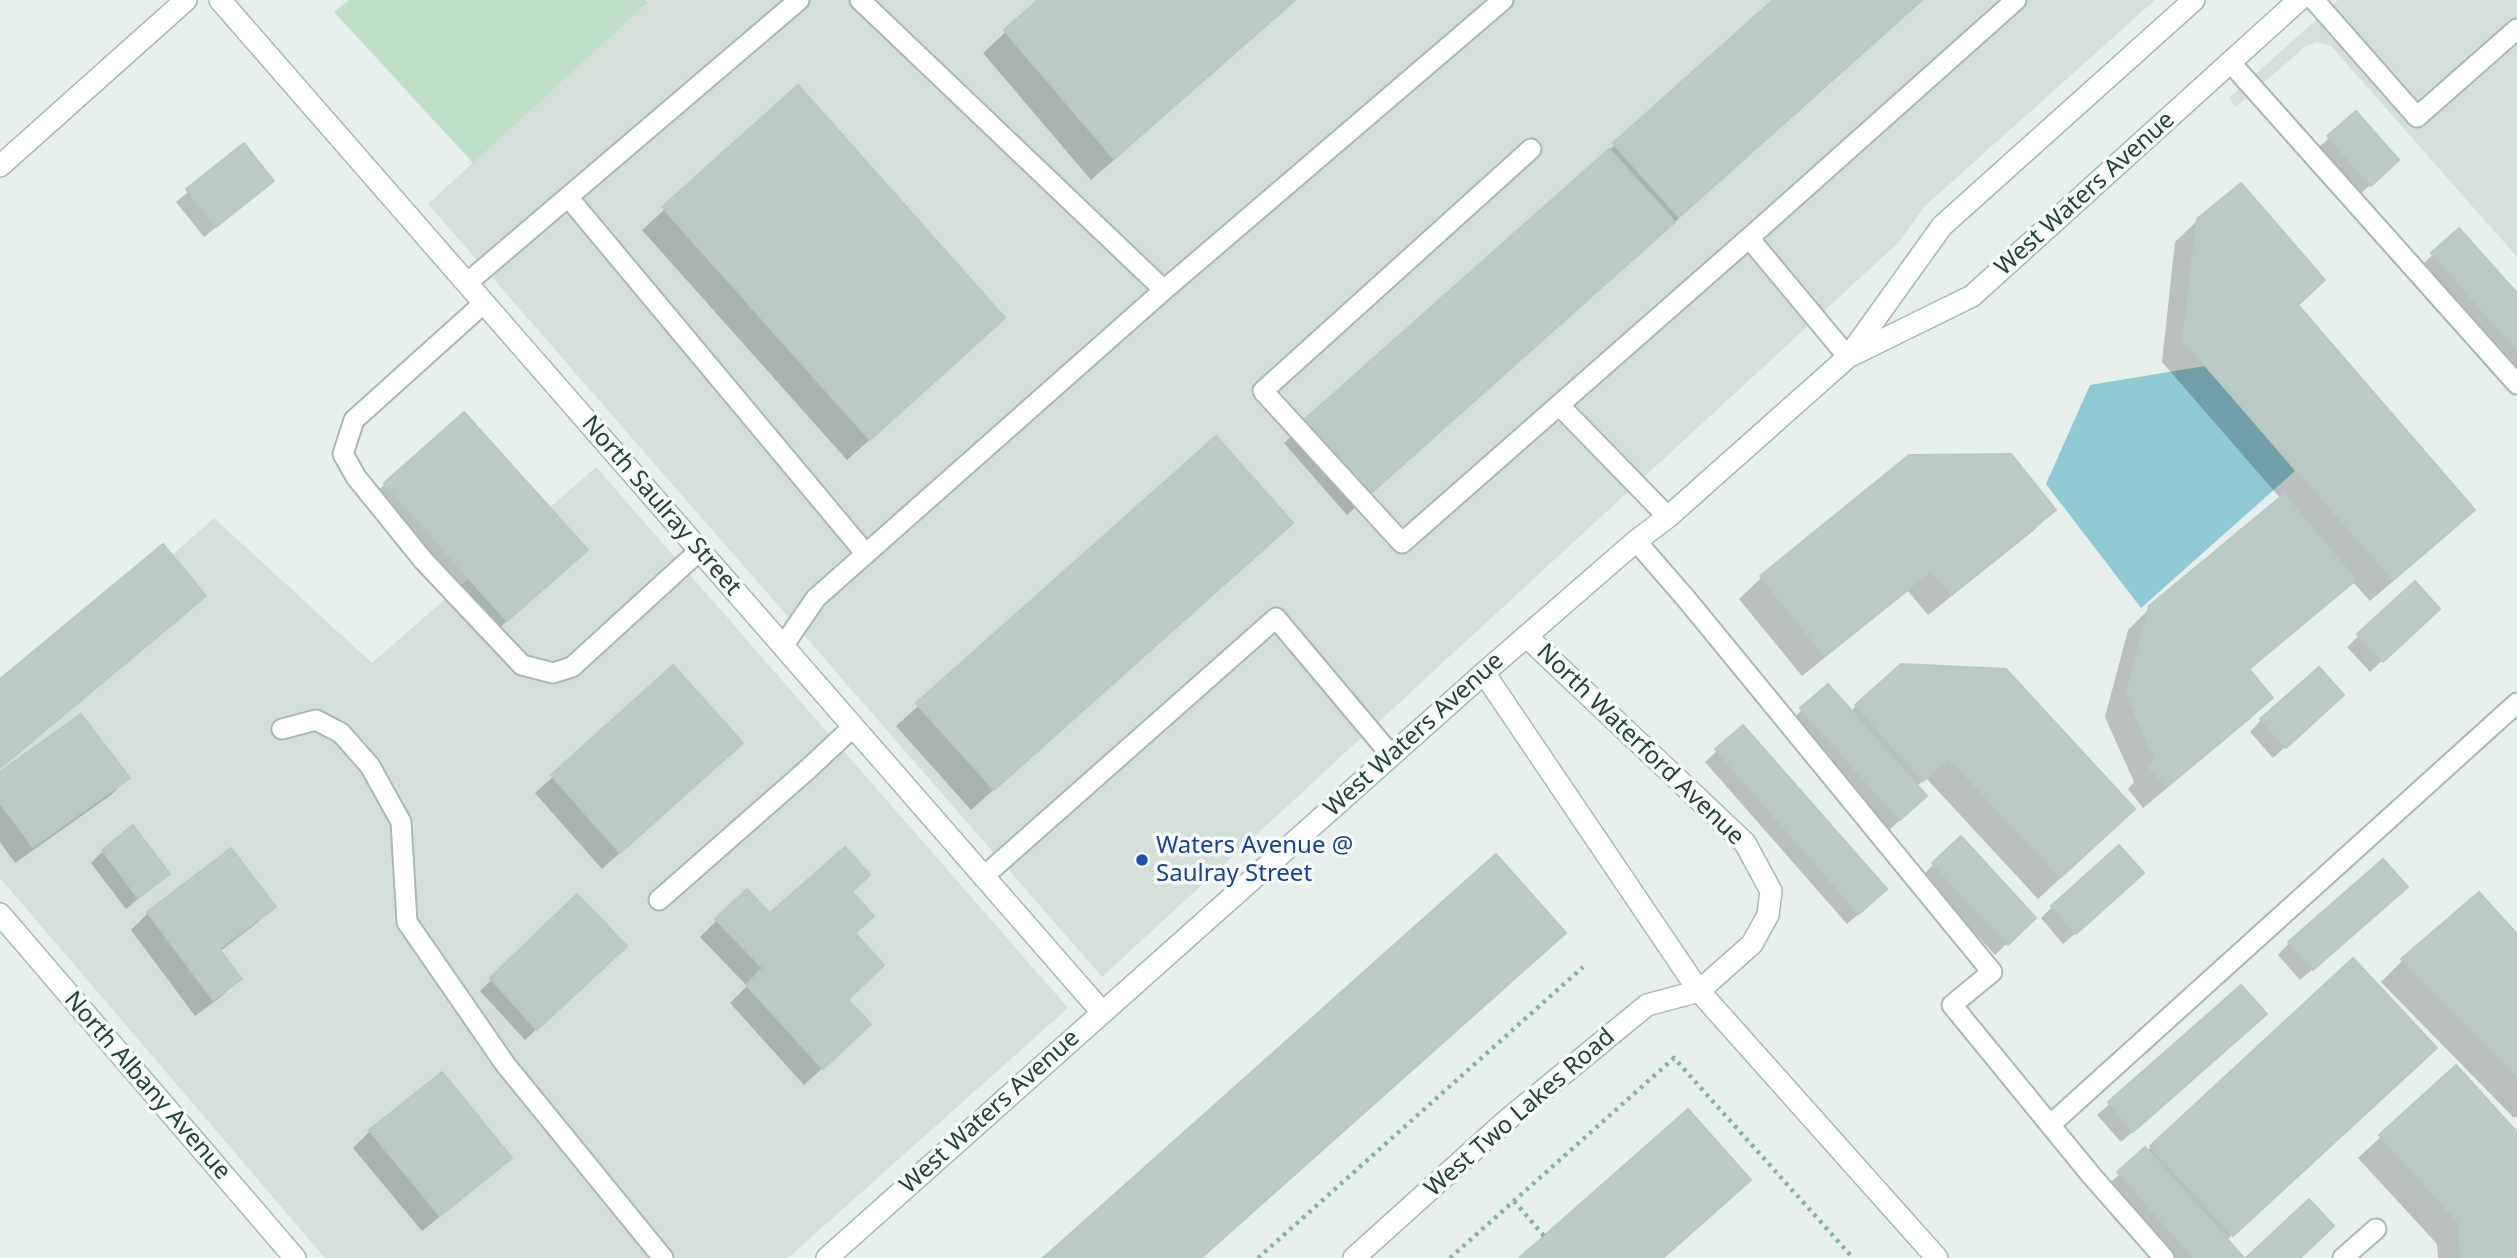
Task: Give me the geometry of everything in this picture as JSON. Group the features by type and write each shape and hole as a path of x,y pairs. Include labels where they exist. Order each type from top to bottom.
{"street":[{"path":"0,166 186,0"},
{"name":"North Saulray Street","path":"220,0 1102,1012"},
{"name":"West Waters Avenue","path":"827,1258 1391,755 1636,541 1668,517 1848,356 1942,226 2194,0"},
{"name":"West Waters Avenue","path":"1848,356 1972,296 2300,0"},
{"name":"North Waterford Avenue","path":"1526,636 1745,843 1771,891 1768,915 1752,943 1699,991"},
{"path":"1484,673 1699,991 1937,1258"},
{"name":"North Albany Avenue","path":"0,914 295,1258"},
{"name":"West Two Lakes Road","path":"1354,1258 1507,1120 1647,1005 1699,991"}],"lane":[{"path":"467,283 799,0"},
{"path":"860,0 1164,290"},
{"path":"783,646 816,598 1164,290 1503,0"},
{"path":"1531,149 1262,391 1402,544 2017,0"},
{"path":"2314,0 2417,117 2517,29"},
{"path":"2230,62 2517,384"},
{"path":"568,197 866,554"},
{"path":"1749,238 1848,356"},
{"path":"484,303 354,420 343,454 356,477 423,560 522,666 553,673 572,667 699,551"},
{"path":"1559,405 1668,517"},
{"path":"1636,541 1992,972 1952,1005 2164,1258"},
{"path":"984,877 1276,618 1391,755"},
{"path":"2050,1125 2517,703"},
{"path":"282,729 316,720 341,733 370,766 401,822 407,922 505,1063 663,1258"},
{"path":"659,900 853,727"},
{"path":"2343,1258 2376,1228"}],"path":[{"path":"1258,1258 1583,967"},
{"path":"1450,1258 1674,1058 1853,1258"},
{"path":"1514,1200 1544,1236"}],"shaded area":[{"path":"649,0 2155,0 1925,206 1899,242 1102,977 428,204"},
{"path":"2338,0 2517,0 2517,257 2331,46 2317,42 2306,46 2236,107 2229,98"},
{"path":"596,467 1068,1008 788,1258 325,1258 0,878 0,708 214,518 372,663"}],"green space":[{"path":"349,0 648,2 473,163 334,12"}],"water":[{"path":"2205,366 2295,471 2141,608 2046,484 2090,385"}],"building":[{"path":"1038,0 1295,0 1114,159 1004,30"},
{"path":"1773,0 1922,0 1679,217 1613,143"},
{"path":"798,85 1005,318 870,440 662,207"},
{"path":"2356,111 2399,160 2371,186 2327,136"},
{"path":"244,143 274,181 216,227 186,189"},
{"path":"1609,149 1675,222 1370,494 1304,420"},
{"path":"2241,183 2325,280 2298,305 2475,510 2393,580 2183,340 2197,219"},
{"path":"2459,228 2517,293 2517,350 2431,253"},
{"path":"464,412 588,550 507,621 384,483"},
{"path":"1216,436 1293,523 994,790 916,703"},
{"path":"2011,454 2056,510 1951,594 1931,571 1824,656 1760,576 1909,455"},
{"path":"2284,494 2356,580 2249,669 2273,698 2166,787 2148,766 2155,760 2126,694 2149,606"},
{"path":"163,544 206,596 0,768 0,679"},
{"path":"2415,581 2440,609 2383,662 2357,634"},
{"path":"1901,664 2006,669 2135,809 2060,878 1949,758 1923,781 1855,705"},
{"path":"673,665 743,743 620,853 551,775"},
{"path":"2319,667 2344,695 2286,748 2260,719"},
{"path":"1828,684 1927,796 1900,820 1800,708"},
{"path":"81,714 130,778 33,847 0,803 0,772"},
{"path":"1743,725 1887,889 1859,914 1715,749"},
{"path":"133,825 170,874 138,898 102,850"},
{"path":"1961,836 2036,918 2008,945 1932,863"},
{"path":"2119,845 2144,873 2076,934 2051,906"},
{"path":"845,847 870,875 852,892 874,916 855,933 884,965 848,1000 871,1024 823,1069 746,985 763,968 715,919 747,889 770,913"},
{"path":"231,848 276,907 219,949 242,979 213,1000 147,912"},
{"path":"1496,854 1566,933 1201,1258 1043,1258"},
{"path":"2383,859 2408,887 2313,970 2288,942"},
{"path":"2479,892 2517,934 2517,1077 2401,959"},
{"path":"577,894 627,946 537,1030 490,978"},
{"path":"2353,958 2437,1048 2233,1236 2150,1146"},
{"path":"2241,985 2267,1014 2133,1132 2108,1102"},
{"path":"2456,1065 2517,1132 2517,1258 2461,1258 2458,1222 2379,1135"},
{"path":"442,1072 512,1158 440,1216 369,1130"},
{"path":"1688,1109 1751,1180 1663,1258 1519,1258"},
{"path":"2145,1147 2244,1258 2194,1258 2117,1172"},
{"path":"2309,1199 2334,1226 2300,1258 2246,1258"}],"place":[{"name":"Waters Avenue @ Saulray Street","path":"1142,860"}]}
